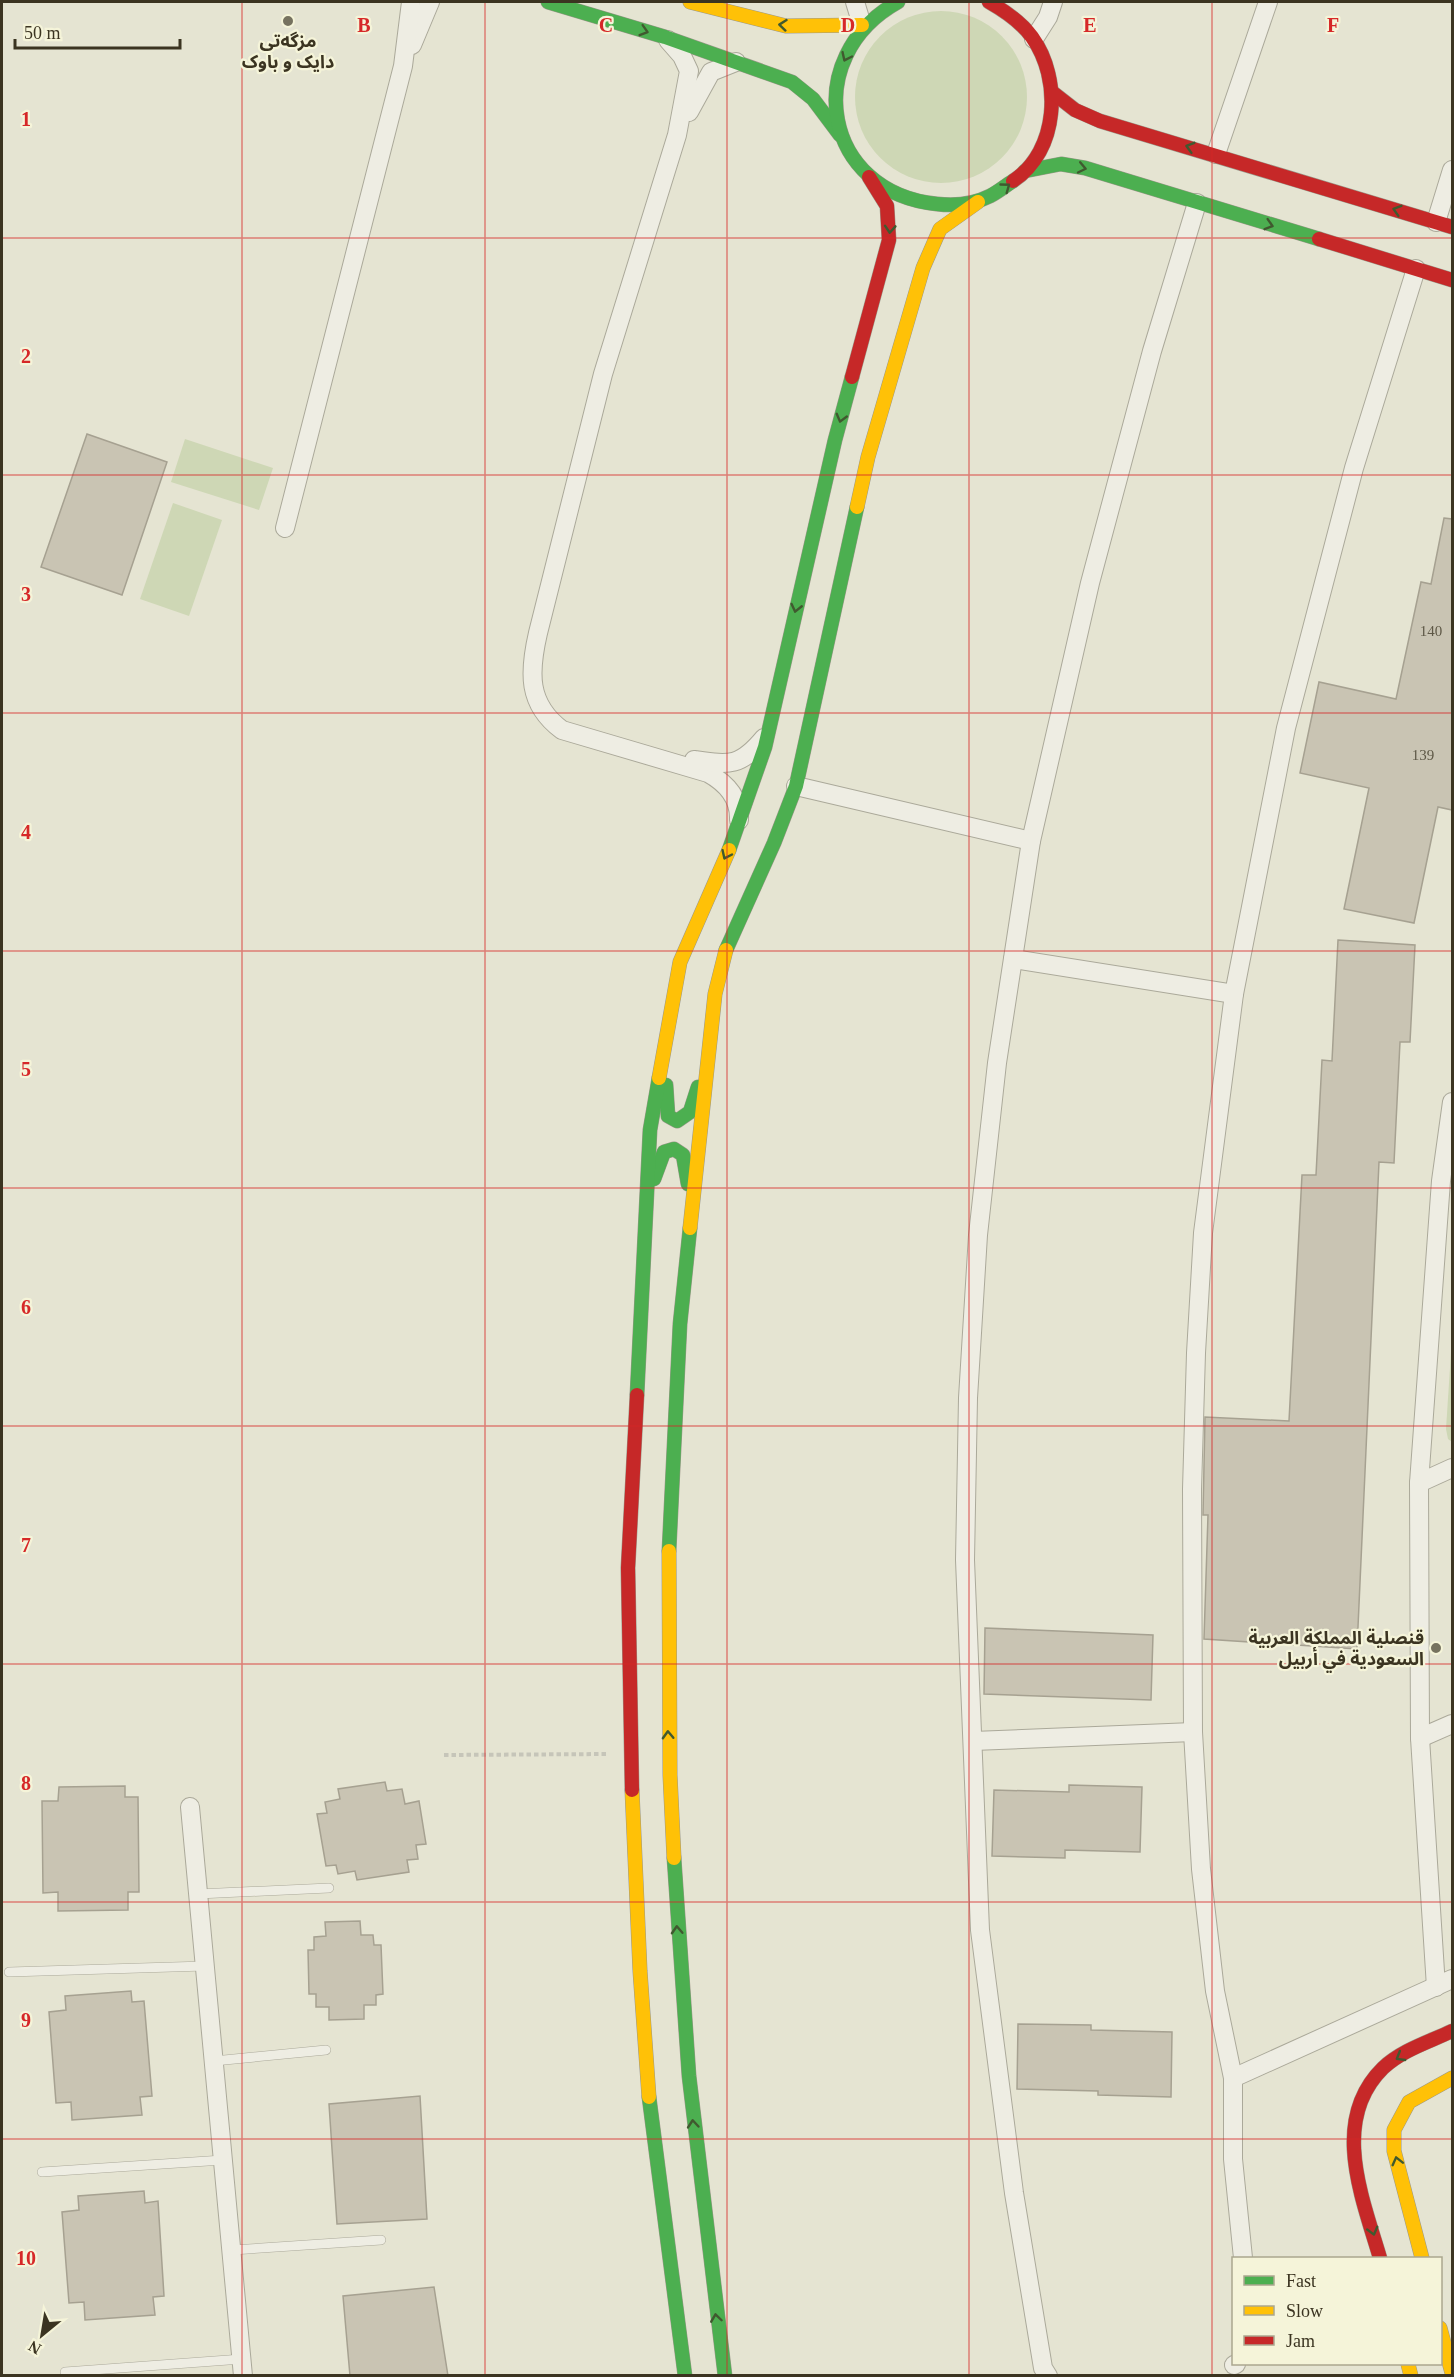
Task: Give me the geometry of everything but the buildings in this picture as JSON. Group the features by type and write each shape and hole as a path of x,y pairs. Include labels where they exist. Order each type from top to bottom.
{"street":[{"path":"285,528 403,66 411,2"},
{"path":"403,66 430,2"},
{"path":"548,2 665,38 803,88 833,124 851,153 885,198 891,214 889,240 835,440 768,733 739,825 680,962 650,1130 630,1511 630,1754 639,1960 652,2130 685,2376"},
{"path":"690,2 786,26 862,25"},
{"path":"855,2 862,25"},
{"path":"851,153 839,125 836,95 842,65 862,25 879,11 898,2"},
{"path":"725,2376 703,2230 679,1965 666,1689 668,1536 684,1264 713,1033 718,975 729,939 785,819 796,786 868,457 923,268 940,229 978,202 1003,190 1025,171 1044,139 1050,121 1052,92 1047,64 1034,39 1014,17 989,2"},
{"path":"1034,39 1048,17 1053,2"},
{"path":"1216,154 1268,2"},
{"path":"665,38 682,56 689,71 677,135 603,374 532,660 537,703 549,720 562,730 645,753 720,779 736,803 739,825"},
{"path":"677,135 707,75 736,62"},
{"path":"1052,92 1075,110 1100,121 1444,224 1452,170"},
{"path":"1025,171 1061,164 1085,168 1452,280"},
{"path":"869,177 893,194 920,204 949,207 978,202"},
{"path":"1048,2376 1043,2368 1014,2193 980,1930 966,1560 968,1398 978,1235 997,1063 1031,841 1090,583 1152,351 1197,203"},
{"path":"1244,2257 1233,2159 1233,2078 1213,1980 1201,1869 1193,1732 1192,1489 1196,1342 1206,1210 1234,994 1286,728 1354,468 1416,270"},
{"path":"645,753 729,764 751,753 768,733"},
{"path":"796,786 1031,841"},
{"path":"1013,959 1234,994"},
{"path":"667,1031 666,1110 668,1116 677,1120 683,1119 691,1111 713,1033"},
{"path":"1233,2078 1444,1983 1420,1738 1419,1483 1441,1181 1452,1102"},
{"path":"648,1202 660,1160 664,1152 674,1149 683,1155 691,1211"},
{"path":"1419,1483 1452,1468"},
{"path":"1420,1738 1452,1724"},
{"path":"973,1741 1193,1732"},
{"path":"190,1807 243,2367"},
{"path":"1379,2257 1352,2154 1355,2114 1370,2082 1384,2067 1452,2031"},
{"path":"1421,2257 1394,2151 1394,2130 1409,2102 1452,2078"},
{"path":"1442,2336 1452,2373"}],"lane":[{"path":"198,1894 329,1888"},
{"path":"9,1972 205,1966"},
{"path":"214,2061 326,2050"},
{"path":"42,2172 223,2160"},
{"path":"232,2250 381,2240"},
{"path":"65,2372 243,2367"}],"path":[{"path":"444,1755 630,1754"}],"green space":[{"path":"941,11 974,17 989,25 1002,36 1013,49 1021,64 1027,97 1021,130 1013,145 1002,158 989,169 974,177 941,183 908,177 893,169 880,158 869,145 861,130 855,97 861,64 869,49 880,36 893,25 908,17"},
{"path":"185,439 273,468 259,510 171,482"},
{"path":"173,503 222,520 189,616 140,599"},
{"path":"1452,1337 1452,1442 1448,1439 1446,1429"}],"traffic: fast":[{"path":"548,2 665,37 792,82 813,99 840,135"},
{"path":"898,2 867,26 846,55 837,87 838,119 848,150 869,176 899,194 937,204 971,203 984,199 1013,181"},
{"path":"1025,171 1061,164 1085,168 1319,239"},
{"path":"729,850 765,747 835,440 852,377"},
{"path":"726,950 774,843 796,786 857,507"},
{"path":"637,1395 650,1130 659,1078"},
{"path":"666,1085 668,1116 677,1121 690,1112 698,1087"},
{"path":"654,1179 664,1152 674,1149 683,1155 688,1184"},
{"path":"669,1551 680,1324 690,1228"},
{"path":"674,1858 689,2076 725,2376"},
{"path":"649,2097 685,2376"}],"traffic: slow":[{"path":"690,2 786,26 862,25"},
{"path":"857,507 868,457 923,268 940,229 978,202"},
{"path":"659,1078 680,962 729,850"},
{"path":"690,1228 715,994 726,950"},
{"path":"669,1551 670,1775 674,1858"},
{"path":"632,1790 640,1971 649,2097"},
{"path":"1422,2257 1394,2151 1394,2130 1409,2102 1452,2078"},
{"path":"1442,2336 1452,2373"},
{"path":"1408,2365 1411,2376"}],"traffic: jam":[{"path":"989,2 1012,17 1032,37 1042,54 1051,93 1051,113 1040,152 1028,168 1013,181"},
{"path":"1052,92 1075,110 1100,121 1452,227"},
{"path":"852,377 889,240 887,206 869,177"},
{"path":"1319,239 1452,280"},
{"path":"632,1790 628,1568 637,1395"},
{"path":"1380,2257 1365,2210 1355,2160 1354,2135 1358,2111 1367,2089 1390,2062 1407,2051 1452,2031"}],"place":[{"name":"مزگەتی دایک و باوک","path":"288,21"},
{"name":"قنصلية المملكة العربية السعودية في أربيل","path":"1436,1648"}]}
